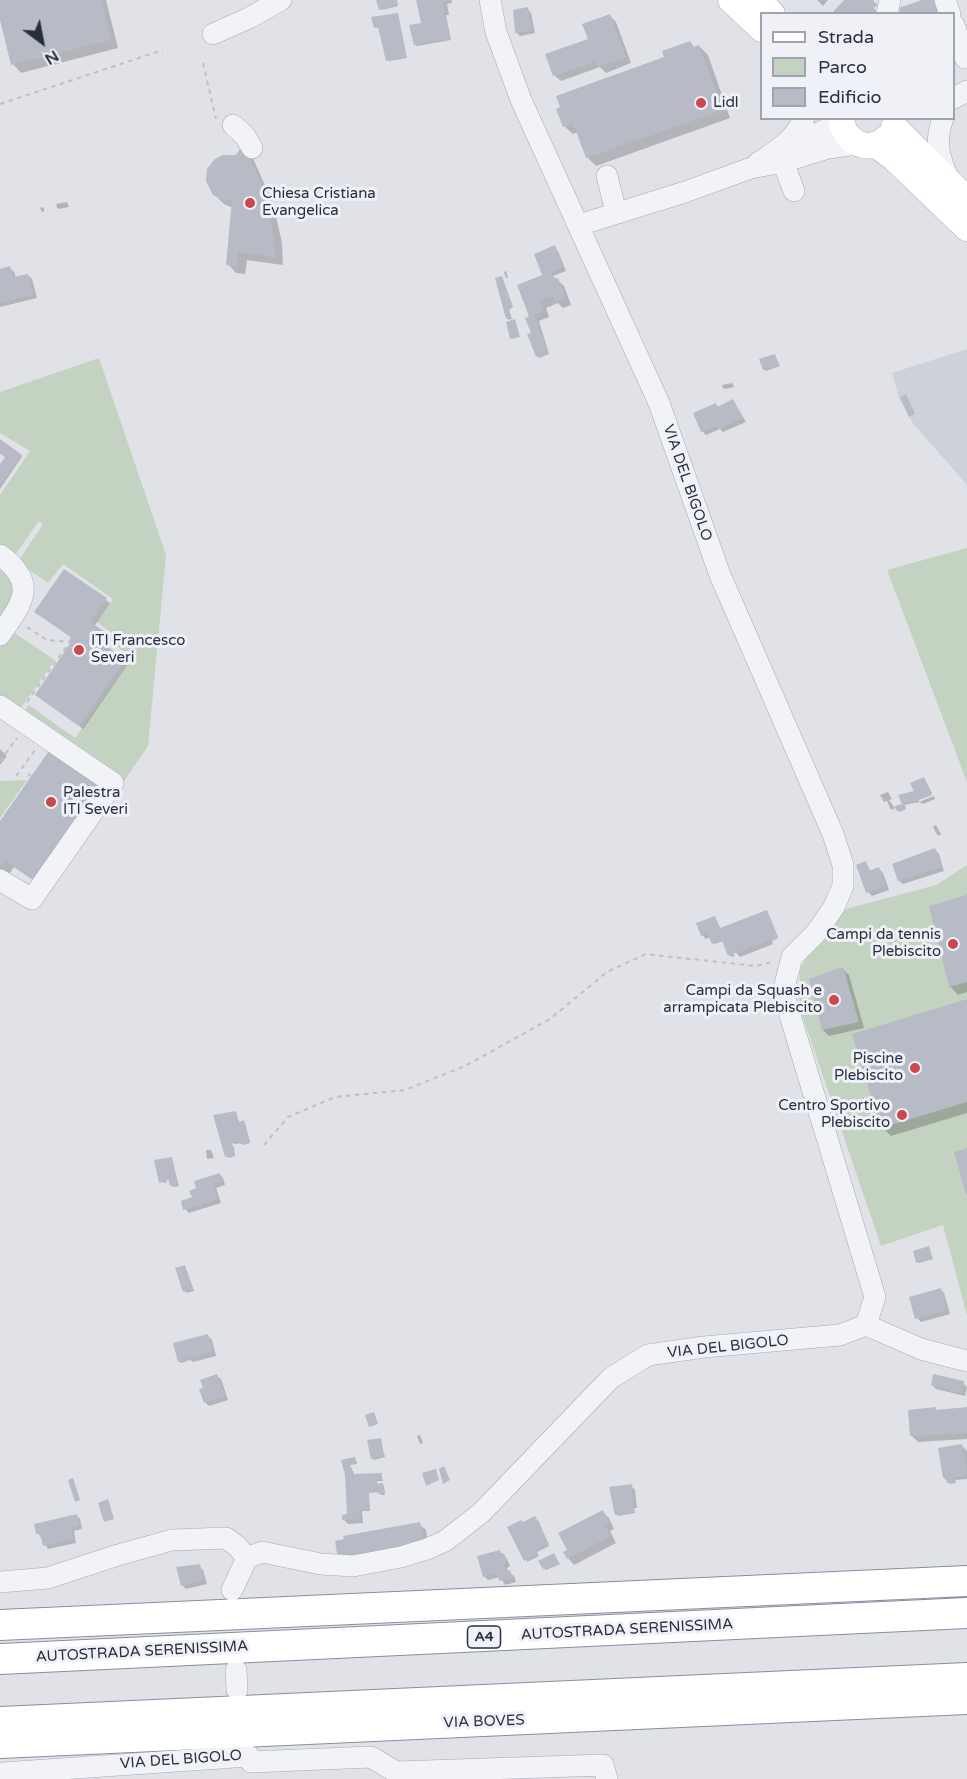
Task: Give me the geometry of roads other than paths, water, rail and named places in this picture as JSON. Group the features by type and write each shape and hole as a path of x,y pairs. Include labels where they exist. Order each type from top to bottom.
{"highway":[{"name":"A4","path":"0,1625 967,1581"},
{"name":"AUTOSTRADA SERENISSIMA","path":"0,1659 967,1613"},
{"name":"VIA BOVES","path":"0,1722 967,1678"},
{"name":"VIA BOVES","path":"0,1743 967,1699"}],"main road":[{"path":"731,0 760,27"},
{"path":"759,0 770,12"},
{"path":"841,120 844,132 905,168 967,228"},
{"path":"867,144 884,141 897,122 960,193"}],"street":[{"path":"213,34 249,18 280,0"},
{"name":"VIA DEL BIGOLO","path":"247,1558 262,1552 321,1564 353,1566 427,1549 445,1541 481,1513 611,1378 648,1355 704,1347 840,1335 866,1325 875,1297 783,992 792,957 816,933 834,907 843,886 843,865 833,834 720,575 659,403 521,99 496,32 490,0"},
{"path":"955,30 962,61"},
{"path":"782,155 803,120"},
{"path":"579,225 685,192 751,168 782,155 839,120"},
{"path":"942,120 937,140 940,159 960,193"},
{"path":"225,123 245,136 252,148"},
{"path":"782,155 867,144"},
{"path":"782,155 794,191"},
{"path":"607,176 616,212"},
{"path":"0,555 18,571 24,598 0,635"},
{"path":"0,880 32,899 113,783 46,735 12,719"},
{"path":"866,1325 921,1349 967,1361"},
{"path":"0,1582 48,1578 172,1540 226,1538 247,1558 232,1590"},
{"path":"251,1761 371,1757 396,1772 603,1765 607,1779"},
{"name":"VIA DEL BIGOLO","path":"2,1779 3,1773 251,1761"}],"place":[{"name":"Lidl","path":"701,103"},
{"name":"Chiesa Cristiana Evangelica","path":"250,203"},
{"name":"ITI Francesco Severi","path":"79,650"},
{"name":"Palestra ITI Severi","path":"51,802"},
{"name":"Campi da tennis Plebiscito","path":"953,944"},
{"name":"Campi da Squash e arrampicata Plebiscito","path":"834,1000"},
{"name":"Piscine Plebiscito","path":"915,1068"},
{"name":"Centro Sportivo Plebiscito","path":"902,1115"}]}
